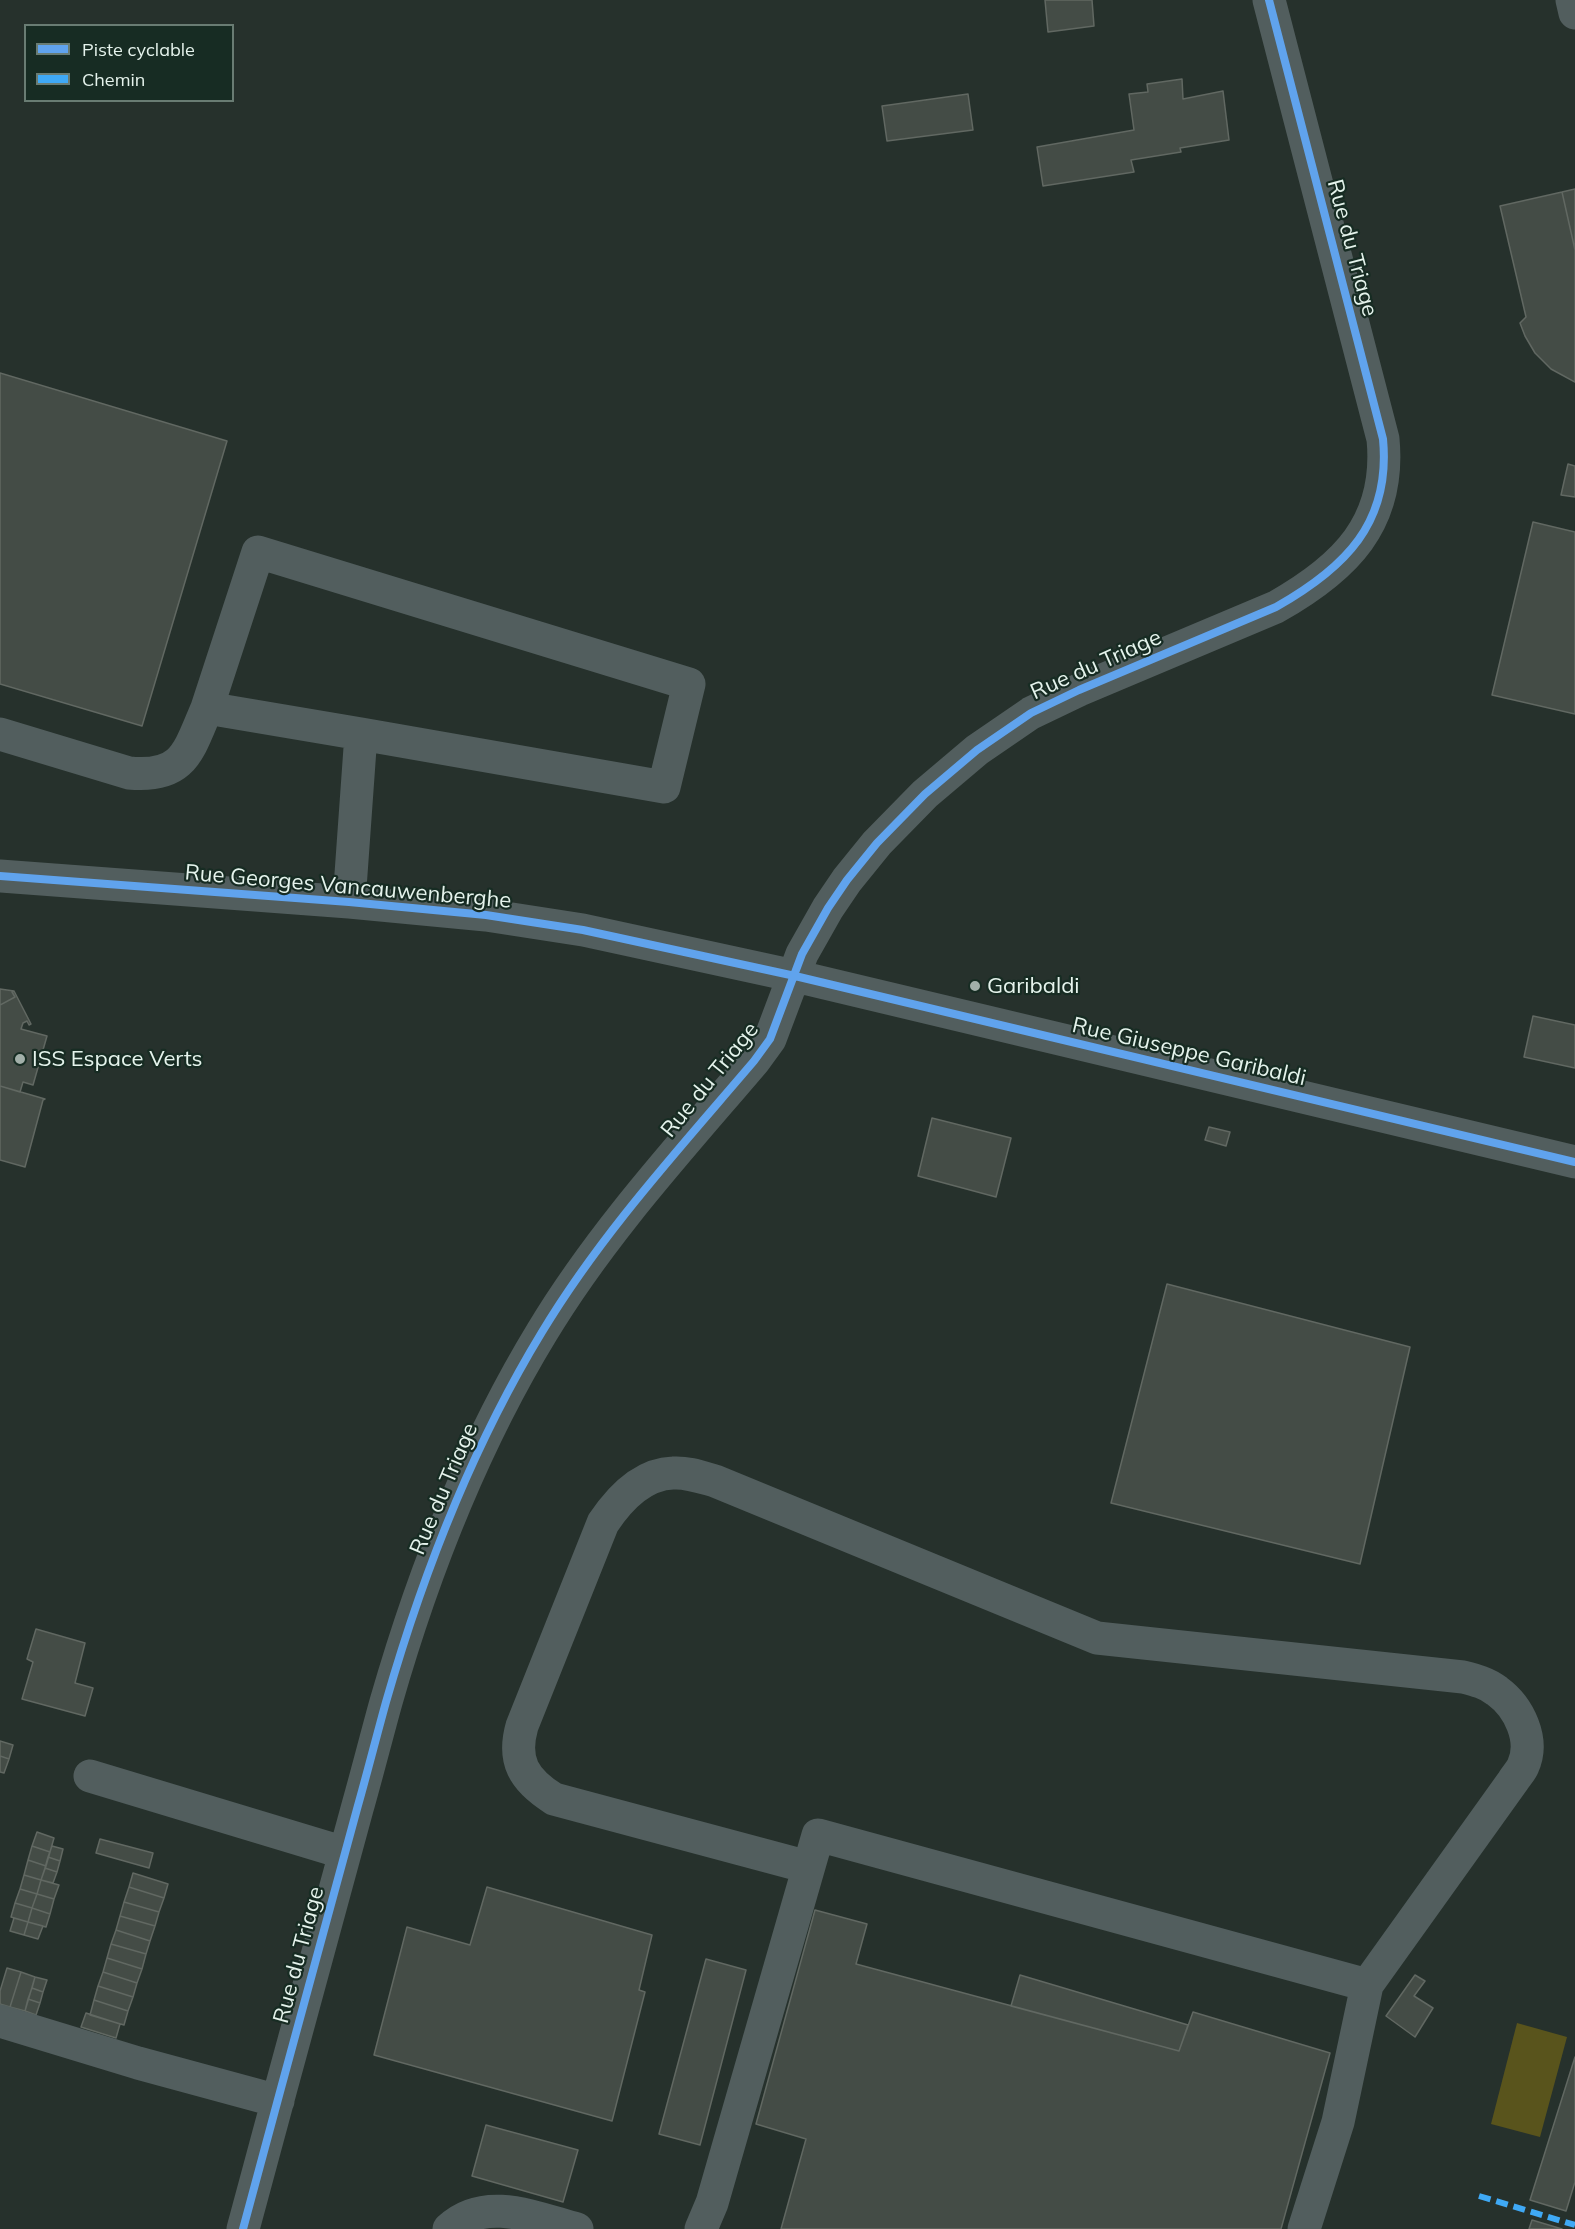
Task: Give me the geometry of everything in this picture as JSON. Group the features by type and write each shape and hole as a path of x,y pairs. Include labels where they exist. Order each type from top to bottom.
{"street":[{"name":"Rue du Triage","path":"243,2229 386,1701 422,1587 469,1469 505,1397 542,1331 589,1262 650,1183 770,1039 802,954 814,932 862,860 917,802 977,750 1031,713 1079,690 1276,607 1298,595 1341,562 1367,527 1378,503 1383,482 1385,460 1383,439 1269,0"},
{"path":"1572,0 1575,13"},
{"path":"0,734 129,773 146,775 163,772 177,765 188,751 207,708 258,552 688,684 664,787 207,708"},
{"path":"349,902 361,734"},
{"name":"Rue Georges Vancauwenberghe","path":"0,876 349,902 486,915 584,930 795,976"},
{"name":"Rue Giuseppe Garibaldi","path":"795,976 1575,1162"},
{"path":"808,1867 554,1799 543,1792 525,1773 518,1758 517,1742 522,1725 603,1523 616,1503 631,1489 649,1479 672,1473 715,1481 1097,1638 1463,1677 1483,1683 1499,1692 1521,1721 1527,1735 1527,1752 1523,1765 1367,1984 1338,2122 1304,2229"},
{"path":"90,1776 345,1853"},
{"path":"701,2229 712,2203 818,1835 1367,1984"},
{"path":"0,2021 138,2063 278,2101"},
{"path":"448,2229 469,2216 484,2211 499,2210 577,2229"}],"shaded area":[{"path":"1517,2023 1567,2037 1540,2137 1491,2124"}],"building":[{"path":"1045,0 1092,0 1094,26 1048,32"},
{"path":"1182,79 1183,99 1223,91 1229,140 1180,148 1181,152 1131,160 1134,172 1043,186 1037,147 1134,130 1129,94 1148,92 1147,84"},
{"path":"968,94 973,130 887,141 882,106"},
{"path":"1575,189 1575,250 1562,192"},
{"path":"1562,192 1575,250 1575,382 1551,369 1535,353 1525,336 1520,323 1526,317 1500,206"},
{"path":"0,373 227,441 142,726 0,684"},
{"path":"1568,464 1575,466 1575,497 1561,495"},
{"path":"1533,522 1575,532 1575,714 1492,695"},
{"path":"0,989 14,991 12,992 15,997 0,1005"},
{"name":"ISS Espace Verts","path":"14,991 31,1024 29,1025 27,1021 23,1023 21,1029 47,1036 33,1085 23,1082 20,1092 0,1086 0,1005 15,997 12,992"},
{"path":"1533,1016 1575,1025 1575,1068 1524,1057"},
{"path":"0,1086 45,1099 25,1167 0,1160"},
{"path":"932,1118 1011,1138 996,1197 918,1176"},
{"path":"1209,1127 1230,1132 1226,1146 1205,1140"},
{"path":"1167,1284 1410,1347 1360,1564 1111,1503"},
{"path":"36,1629 85,1643 75,1683 93,1688 85,1716 22,1699 33,1662 27,1659"},
{"path":"0,1741 13,1745 9,1759 0,1756"},
{"path":"0,1756 9,1759 4,1773 0,1772"},
{"path":"37,1832 54,1838 50,1852 32,1846"},
{"path":"100,1839 153,1853 149,1868 96,1853"},
{"path":"32,1846 50,1852 46,1866 28,1860"},
{"path":"52,1846 63,1849 60,1861 48,1857"},
{"path":"48,1857 60,1861 57,1872 45,1868"},
{"path":"28,1860 46,1866 41,1880 24,1875"},
{"path":"45,1868 57,1872 53,1883 41,1880"},
{"path":"133,1873 168,1884 164,1898 129,1887"},
{"path":"24,1875 41,1880 37,1894 20,1889"},
{"path":"41,1880 59,1885 54,1899 37,1894"},
{"path":"129,1887 164,1898 159,1912 124,1902"},
{"path":"487,1887 652,1935 639,1990 645,1992 612,2121 374,2055 407,1927 470,1945"},
{"path":"20,1889 37,1894 32,1908 15,1903"},
{"path":"37,1894 54,1899 50,1914 32,1908"},
{"path":"124,1902 159,1912 155,1926 120,1916"},
{"path":"15,1903 32,1908 28,1922 11,1917"},
{"path":"32,1908 50,1914 46,1927 28,1922"},
{"path":"815,1910 867,1924 856,1964 1179,2051 1193,2012 1330,2053 1281,2229 781,2229 806,2139 756,2124"},
{"path":"120,1916 155,1926 150,1941 116,1930"},
{"path":"14,1918 28,1922 24,1935 10,1931"},
{"path":"28,1922 43,1926 38,1939 24,1935"},
{"path":"116,1930 150,1941 146,1954 111,1944"},
{"path":"111,1944 146,1954 142,1969 107,1958"},
{"path":"107,1958 142,1969 137,1983 103,1972"},
{"path":"706,1959 746,1970 700,2145 659,2134"},
{"path":"7,1968 21,1972 10,2007 0,2004 0,1991"},
{"path":"21,1972 35,1977 25,2011 10,2007"},
{"path":"103,1972 137,1983 133,1997 98,1986"},
{"path":"1020,1975 1188,2025 1179,2051 1011,2006"},
{"path":"1415,1975 1425,1981 1414,1996 1433,2008 1415,2037 1386,2016"},
{"path":"35,1977 47,1980 43,1992 32,1988"},
{"path":"98,1986 133,1997 128,2011 94,2000"},
{"path":"32,1988 43,1992 40,2003 28,1999"},
{"path":"28,1999 40,2003 36,2015 25,2011"},
{"path":"94,2000 128,2011 124,2025 90,2015"},
{"path":"86,2013 120,2024 116,2038 81,2027"},
{"path":"1575,2057 1575,2182 1566,2211 1530,2200"},
{"path":"486,2125 578,2150 563,2202 472,2176"},
{"path":"1532,2220 1562,2229 1529,2229"}],"marked path":[{"path":"1479,2196 1575,2225"}],"cycle path":[{"path":"243,2229 386,1702 416,1606 452,1512 493,1420 542,1332 565,1296 615,1226 770,1039 802,954 828,908 877,843 925,794 977,750 1031,713 1079,690 1276,607 1301,592 1342,559 1358,540 1371,519 1384,469 1383,439 1269,0"},
{"path":"0,876 349,902 486,915 583,930 795,976 1575,1162"}],"place":[{"name":"Garibaldi","path":"975,986"},
{"name":"ISS Espace Verts","path":"20,1059"}]}
